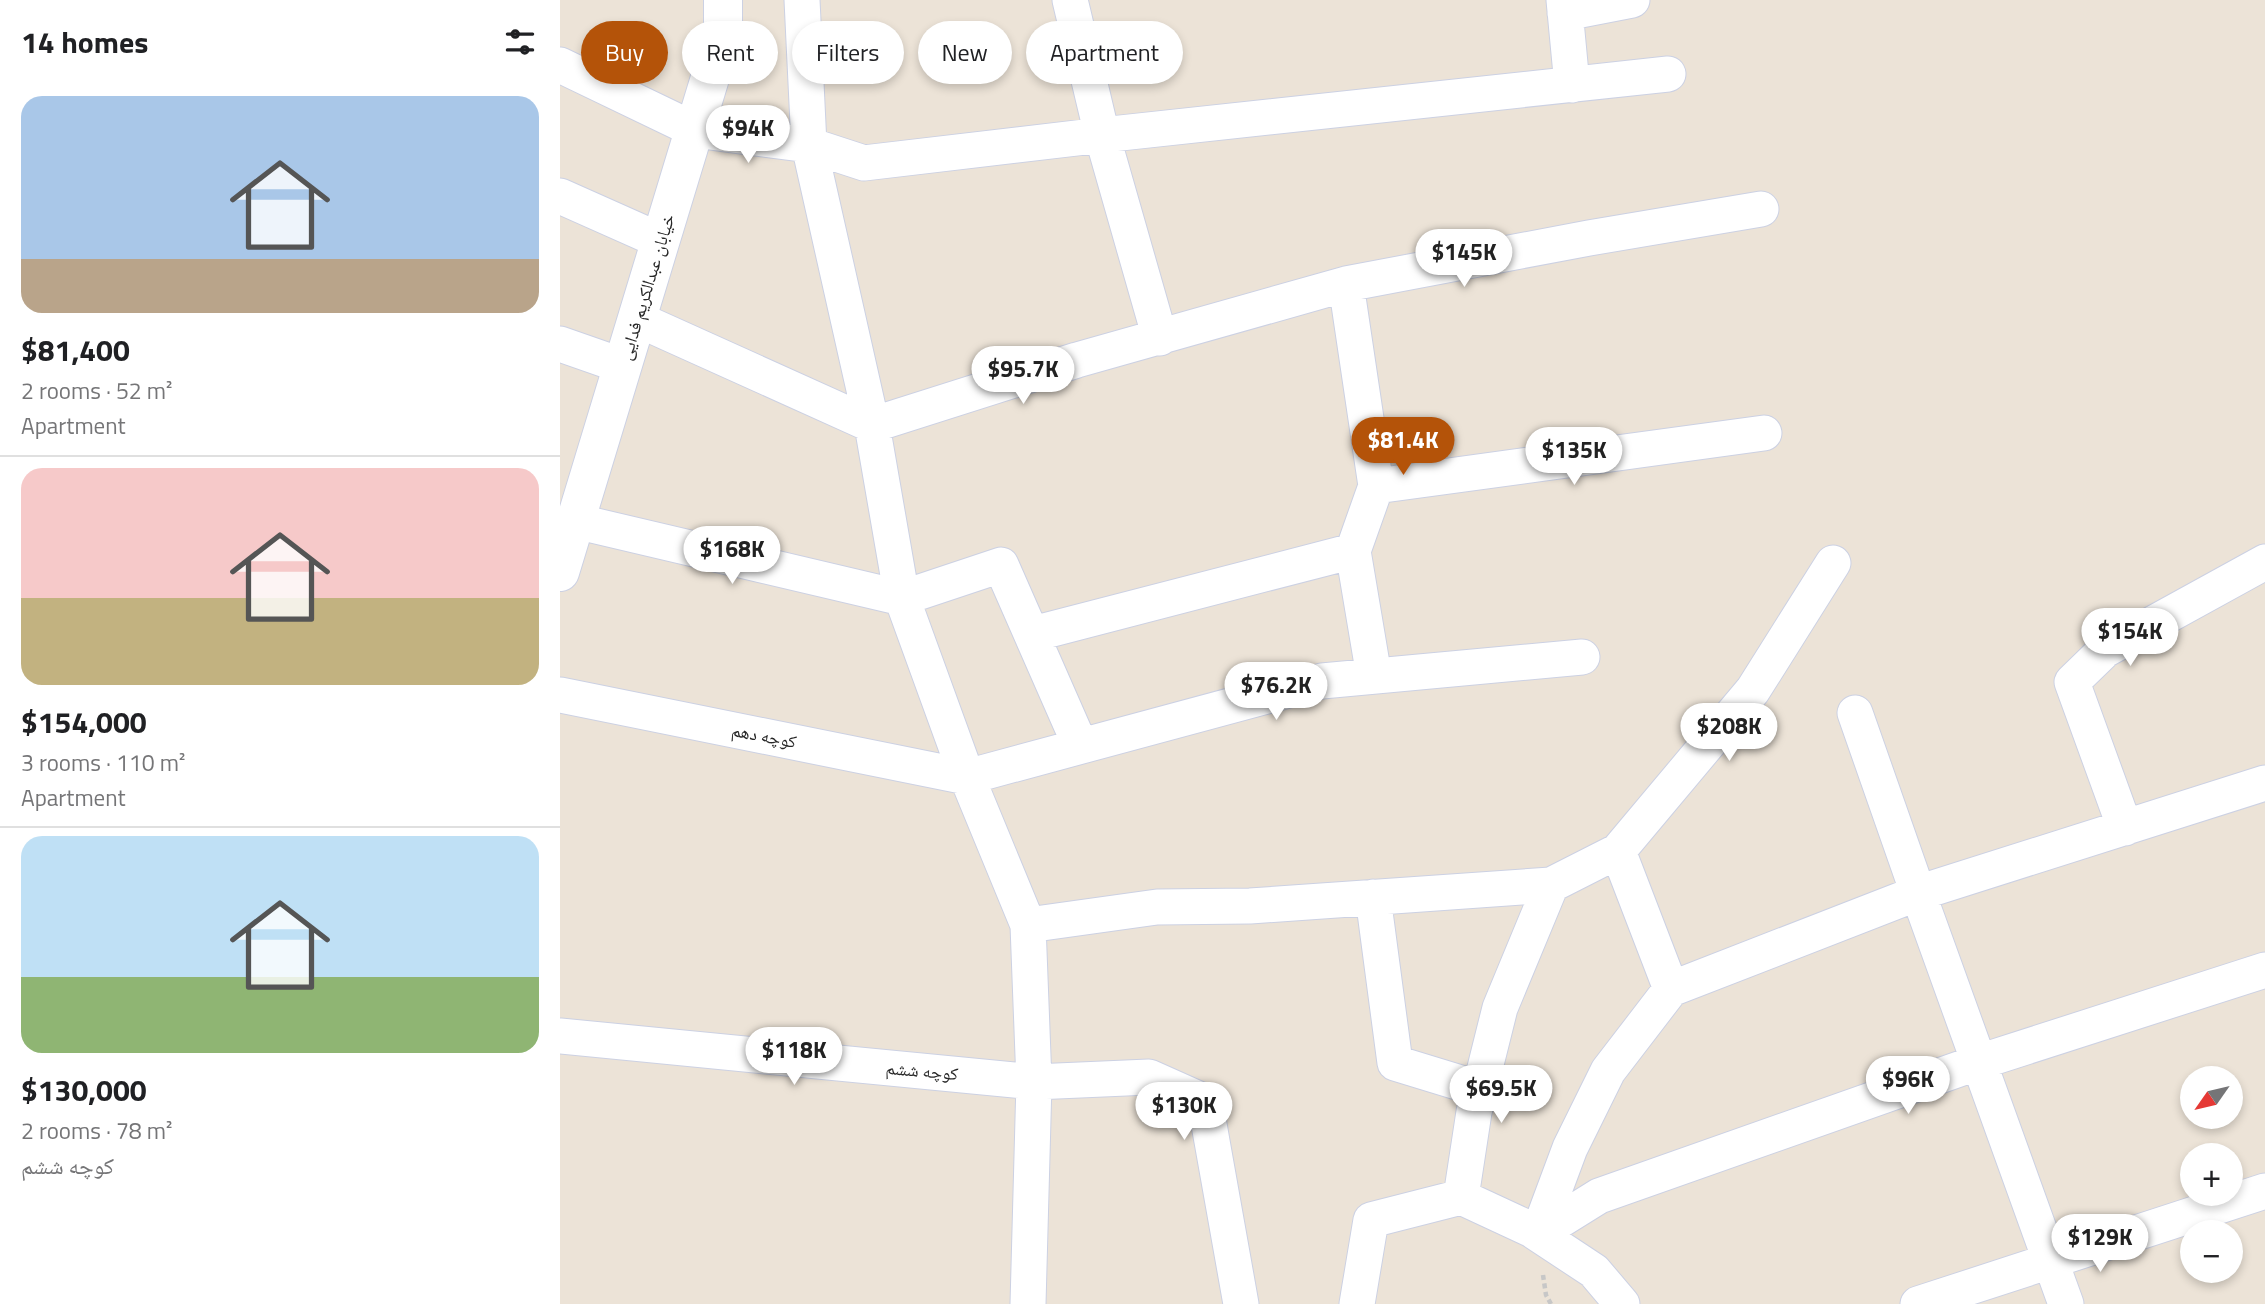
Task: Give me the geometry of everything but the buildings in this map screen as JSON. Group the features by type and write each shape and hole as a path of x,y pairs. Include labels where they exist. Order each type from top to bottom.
{"street":[{"name":"خیابان عبدالکریم فدایی","path":"560,572 723,35 723,0"},
{"path":"802,0 809,145 872,425 902,598 967,777 1028,925 1034,1082 1028,1304"},
{"path":"1070,0 1102,135 1160,338"},
{"path":"1572,85 1565,7 1632,0"},
{"path":"560,65 695,130 809,145 864,163 1668,74"},
{"path":"560,196 661,241"},
{"path":"637,319 872,425 1077,359 1346,284 1761,209"},
{"path":"1346,284 1376,486 1353,551 1374,677"},
{"path":"560,344 623,366"},
{"path":"1376,486 1764,433"},
{"path":"575,521 902,598 1001,565 1080,745"},
{"path":"1033,634 1353,551"},
{"path":"2125,828 2072,682 2105,650 2265,562"},
{"path":"1028,925 1157,907 1250,906 1551,885 1618,851 1753,690 1833,563"},
{"path":"967,777 1322,681 1582,657"},
{"name":"کوچه دهم","path":"560,695 967,777"},
{"path":"1855,713 2066,1304"},
{"path":"1538,1234 1570,1148 1608,1072 1671,989 1918,893 2265,783"},
{"path":"1618,851 1671,989"},
{"path":"1461,1197 1480,1089 1500,1008 1551,885"},
{"path":"1373,897 1395,1063 1480,1089"},
{"path":"1538,1234 1599,1196 1979,1062 2265,970"},
{"name":"کوچه ششم","path":"560,1036 1034,1082 1149,1077 1205,1102 1241,1304"},
{"path":"1918,1304 2265,1191"},
{"path":"1357,1304 1371,1220 1461,1197 1538,1234 1594,1270 1622,1304"}]}
